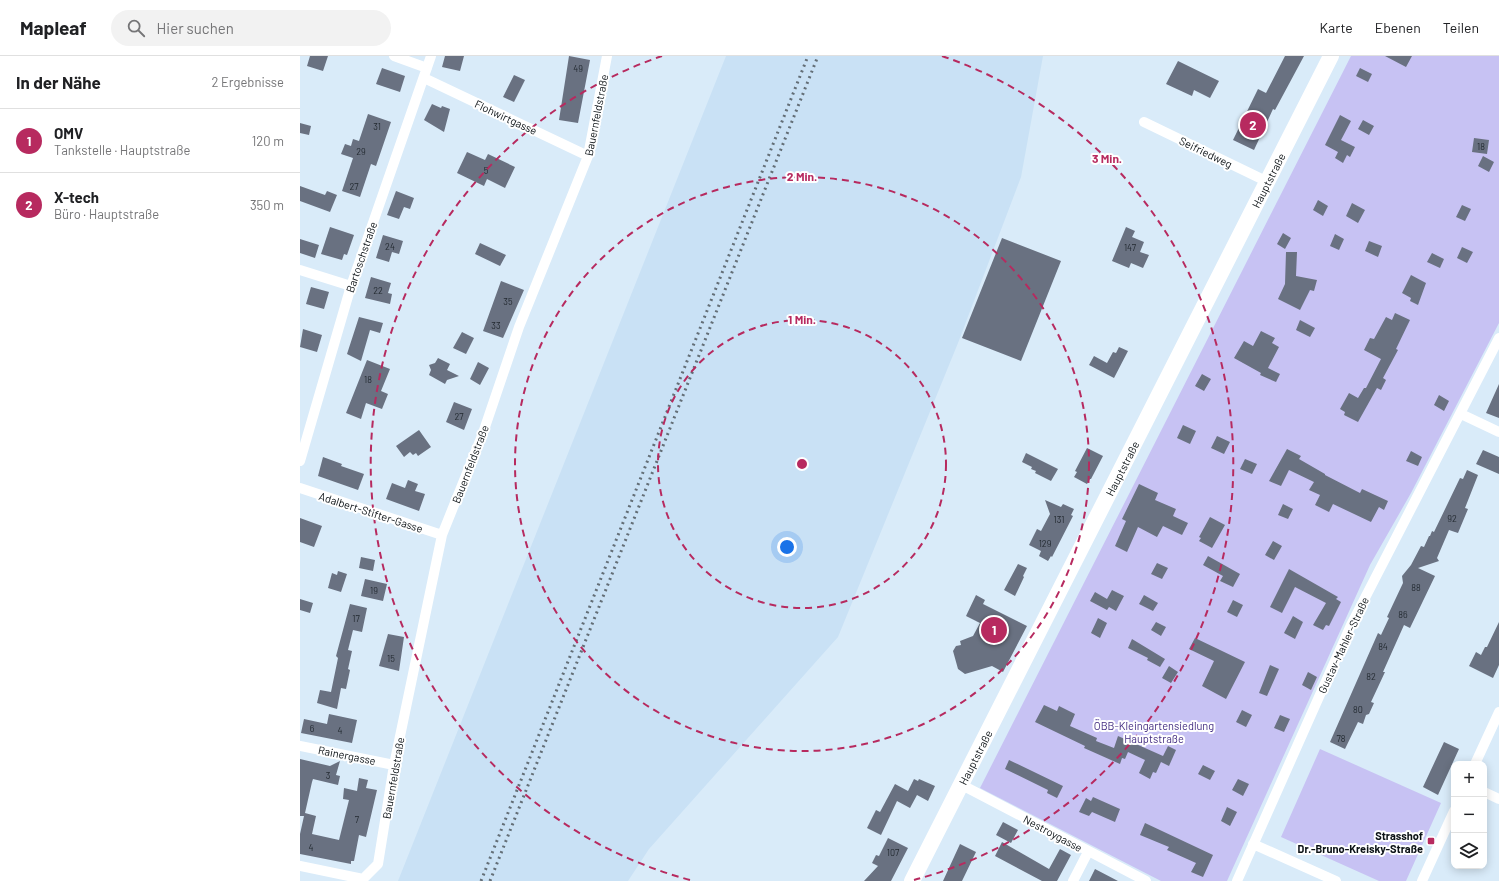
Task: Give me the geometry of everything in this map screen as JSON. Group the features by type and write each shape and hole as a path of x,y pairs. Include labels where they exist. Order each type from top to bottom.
{"main road":[{"name":"Hauptstraße","path":"912,881 1178,353 1268,182 1331,56"}],"street":[{"path":"394,56 427,68"},
{"name":"Bartoschstraße","path":"300,461 351,286 431,56"},
{"name":"Bauernfeldstraße","path":"300,866 363,879 378,864 394,765 442,536 483,433 519,327 588,156 607,56"},
{"name":"Flohwirtgasse","path":"424,78 588,156"},
{"name":"Seifriedweg","path":"1144,122 1268,182"},
{"path":"300,270 351,286"},
{"name":"Gustav-Mahler-Straße","path":"1236,881 1351,625 1499,338"},
{"path":"1461,414 1499,432"},
{"name":"Adalbert-Stifter-Gasse","path":"300,488 442,536"},
{"path":"1476,761 1499,712"},
{"name":"Rainergasse","path":"300,746 394,765"},
{"name":"Nestroygasse","path":"960,784 1146,881"},
{"path":"1487,793 1499,799"},
{"path":"1422,881 1451,818"},
{"path":"1253,844 1336,881"},
{"path":"1073,881 1088,852"}],"shaded area":[{"path":"726,56 1043,56 1021,177 958,343 838,637 649,849 628,881 398,881"}],"green space":[{"name":"ÖBB-Kleingartensiedlung Hauptstraße","path":"1351,56 1499,56 1499,323 1411,493 1370,565 1227,881 1161,881 980,788"},
{"path":"1320,749 1441,803 1406,881 1379,881 1281,837"}],"building":[{"path":"310,56 328,56 323,71 307,66"},
{"path":"445,56 464,56 460,71 442,67"},
{"path":"569,56 590,60 578,123 559,120"},
{"path":"1285,56 1304,56 1275,110 1273,109 1254,150 1233,140 1258,89 1266,93"},
{"path":"1385,56 1412,56 1406,67"},
{"path":"1178,61 1219,81 1210,98 1194,90 1192,96 1166,84"},
{"path":"382,68 405,76 400,92 376,84"},
{"path":"1360,68 1372,74 1368,82 1356,76"},
{"path":"514,75 525,80 514,102 503,97"},
{"path":"432,104 441,108 442,106 450,109 444,132 424,120"},
{"path":"368,114 391,122 376,166 371,164 360,197 342,191 353,158 341,154 345,144 351,146 353,139 359,141"},
{"path":"1340,115 1351,121 1341,140 1355,147 1350,157 1347,155 1343,163 1335,158 1338,152 1325,145"},
{"path":"1363,120 1374,126 1369,135 1358,129"},
{"path":"300,123 311,126 309,135 300,133"},
{"path":"1474,138 1489,140 1487,154 1472,152"},
{"path":"467,152 485,160 488,154 515,167 505,188 487,179 484,186 457,173"},
{"path":"1483,156 1494,162 1489,172 1478,166"},
{"path":"300,186 325,195 327,191 337,195 330,212 300,201"},
{"path":"396,191 414,198 410,209 404,207 399,219 387,215"},
{"path":"1318,200 1328,206 1323,216 1313,210"},
{"path":"1352,203 1365,210 1358,223 1346,216"},
{"path":"1462,205 1471,209 1465,221 1456,217"},
{"path":"330,227 354,235 347,255 344,254 342,260 321,254"},
{"path":"1126,227 1135,231 1132,237 1144,242 1140,252 1149,255 1143,268 1131,263 1129,268 1112,261"},
{"path":"1283,233 1291,238 1285,249 1277,244"},
{"path":"1335,234 1344,239 1339,250 1330,246"},
{"path":"383,235 403,241 399,254 392,252 389,262 376,258"},
{"path":"1002,238 1061,261 1021,361 962,338"},
{"path":"300,239 319,245 315,258 300,253"},
{"path":"1369,241 1382,246 1378,257 1365,251"},
{"path":"480,243 506,255 500,266 475,254"},
{"path":"1462,247 1473,252 1467,263 1457,258"},
{"path":"1286,252 1297,252 1296,276 1317,280 1314,291 1310,290 1300,310 1278,299 1285,284"},
{"path":"1432,253 1444,259 1440,268 1427,262"},
{"path":"1411,275 1426,283 1418,305 1410,301 1411,298 1402,293"},
{"path":"371,277 391,283 388,293 392,294 390,304 365,298"},
{"path":"501,281 524,290 503,338 483,331"},
{"path":"311,287 329,292 324,309 306,304"},
{"path":"1395,313 1410,320 1396,349 1398,350 1383,378 1386,380 1381,390 1377,388 1358,422 1344,415 1345,412 1340,409 1349,393 1358,398 1364,388 1366,388 1381,359 1364,350 1370,338 1374,339 1386,317 1392,320"},
{"path":"359,317 383,323 380,333 370,330 361,361 347,354"},
{"path":"1300,320 1315,328 1310,337 1296,330"},
{"path":"303,329 322,335 317,352 300,347"},
{"path":"1261,331 1275,338 1272,343 1279,347 1268,368 1280,374 1276,382 1260,375 1261,373 1234,358 1244,341 1253,346"},
{"path":"462,332 474,338 466,354 453,348"},
{"path":"1119,347 1128,351 1114,378 1089,365 1094,356 1107,363 1113,352 1116,353"},
{"path":"438,358 450,364 447,370 459,376 447,380 445,384 429,375 431,370 429,365 435,363"},
{"path":"367,360 390,369 381,391 388,394 382,409 366,403 361,419 346,413"},
{"path":"478,362 489,368 480,385 470,379"},
{"path":"1202,374 1211,379 1204,391 1195,386"},
{"path":"1499,384 1499,418 1486,413"},
{"path":"1439,395 1449,401 1444,411 1434,405"},
{"path":"454,402 472,409 464,430 446,422"},
{"path":"1183,425 1196,431 1190,444 1177,438"},
{"path":"419,430 431,447 418,456 416,453 413,455 410,452 404,457 396,446"},
{"path":"1217,436 1230,442 1224,454 1211,448"},
{"path":"1087,448 1103,456 1087,484 1074,477 1077,472 1075,471"},
{"path":"1287,449 1301,456 1299,459 1325,475 1360,493 1362,489 1388,501 1384,510 1379,507 1371,522 1333,504 1329,512 1315,505 1320,495 1309,490 1314,482 1289,470 1281,486 1269,481"},
{"path":"1483,450 1499,457 1499,474 1476,464"},
{"path":"1411,451 1422,457 1418,466 1406,461"},
{"path":"1026,453 1058,469 1051,481 1035,473 1036,471 1031,469 1032,467 1022,462"},
{"path":"323,457 342,464 341,466 364,474 358,490 318,476"},
{"path":"1245,459 1257,464 1252,474 1240,469"},
{"path":"1467,470 1478,475 1465,508 1468,509 1458,533 1449,530 1437,558 1439,561 1418,568 1435,576 1410,628 1404,625 1371,702 1374,703 1369,714 1366,715 1363,724 1358,722 1345,749 1330,742 1378,633 1381,635 1389,618 1387,617 1403,583 1402,576 1411,565 1421,546 1424,547 1432,531 1434,532 1460,478 1463,479"},
{"path":"408,480 418,484 415,491 425,494 419,511 386,499 392,483 405,488"},
{"path":"1139,484 1158,493 1155,500 1176,509 1173,516 1188,523 1182,535 1163,526 1157,537 1138,527 1127,552 1115,546 1126,521 1122,519"},
{"path":"1045,500 1061,507 1063,504 1074,509 1071,515 1073,516 1052,557 1051,556 1048,561 1039,556 1041,551 1029,545 1037,529 1041,531 1050,514"},
{"path":"1283,504 1293,509 1288,519 1278,515"},
{"path":"1210,517 1225,525 1212,548 1199,541 1201,538 1199,537"},
{"path":"300,518 322,526 314,547 300,542"},
{"path":"1273,541 1282,546 1274,560 1265,555"},
{"path":"1208,556 1240,574 1233,587 1220,581 1223,576 1203,565"},
{"path":"361,557 375,560 373,571 359,568"},
{"path":"1157,563 1168,568 1162,579 1151,574"},
{"path":"1018,564 1027,568 1015,596 1004,590"},
{"path":"1289,569 1338,597 1336,599 1341,602 1329,626 1326,625 1323,630 1313,625 1326,603 1295,587 1282,613 1270,607"},
{"path":"338,571 347,574 341,592 328,588 332,573 337,575"},
{"path":"365,579 387,584 383,601 361,596"},
{"path":"1112,590 1124,596 1116,611 1109,607 1107,610 1090,601 1095,592 1107,599"},
{"path":"976,595 985,600 983,604 1027,626 1003,672 992,666 965,674 958,669 953,651 956,646 961,645 960,641 973,636 980,623 966,616"},
{"path":"1144,595 1158,603 1153,611 1139,604"},
{"path":"300,599 313,603 310,613 300,610"},
{"path":"1233,600 1243,605 1237,617 1227,612"},
{"path":"350,604 367,608 362,632 353,630 348,650 352,651 348,669 350,670 346,689 341,688 337,709 317,703 320,690 331,692 338,658 336,656"},
{"path":"1293,616 1303,622 1295,639 1284,633"},
{"path":"1098,618 1107,623 1100,638 1091,633"},
{"path":"1156,622 1166,627 1161,636 1151,630"},
{"path":"1499,622 1499,665 1493,678 1469,666 1476,652 1481,655 1485,647 1487,647"},
{"path":"388,634 404,637 399,671 379,666"},
{"path":"1195,638 1245,662 1226,699 1202,686 1214,661 1189,649"},
{"path":"1132,639 1165,659 1160,667 1147,660 1148,658 1128,648"},
{"path":"1270,665 1279,669 1267,696 1259,693"},
{"path":"1169,666 1178,672 1171,683 1162,678"},
{"path":"1308,672 1317,677 1311,690 1302,685"},
{"path":"1044,705 1057,711 1059,706 1075,714 1070,726 1097,738 1096,741 1114,748 1118,736 1163,756 1168,746 1176,750 1169,766 1161,762 1156,773 1153,772 1150,779 1139,773 1145,760 1128,752 1125,759 1122,758 1120,764 1084,748 1085,746 1035,722"},
{"path":"1242,710 1252,715 1246,727 1236,722"},
{"path":"329,714 357,720 352,743 301,733 304,719 327,724"},
{"path":"1280,715 1290,719 1284,732 1274,728"},
{"path":"1444,742 1459,749 1454,761 1451,761 1451,767 1438,795 1423,787"},
{"path":"300,759 330,766 340,761 336,775 340,776 338,785 313,779 305,813 316,816 312,834 339,840 349,800 343,799 344,788 357,791 359,778 368,780 366,788 377,790 366,837 359,835 354,861 351,861 351,864 300,854 300,834 304,816 300,816"},
{"path":"1009,760 1063,786 1057,798 1047,793 1048,790 1005,769"},
{"path":"1203,765 1215,771 1210,780 1198,774"},
{"path":"914,779 918,781 919,779 935,786 928,801 917,795 910,808 897,801 881,835 867,828 876,810 880,812 895,784 908,791"},
{"path":"1238,779 1249,784 1243,796 1232,790"},
{"path":"1093,797 1120,809 1115,822 1092,812 1089,816 1079,812 1086,798 1091,801"},
{"path":"1227,807 1237,812 1230,826 1221,821"},
{"path":"1003,822 1018,830 1011,843 996,835"},
{"path":"1145,823 1213,855 1203,877 1191,872 1196,863 1167,850 1169,847 1140,835"},
{"path":"888,838 908,848 891,881 864,881 878,866 872,863 876,855 879,856"},
{"path":"1002,842 1049,869 1060,849 1071,855 1057,881 1042,881 995,856"},
{"path":"960,844 976,852 962,881 943,881"},
{"path":"1095,869 1118,881 1089,881"}],"railway":[{"path":"481,881 808,56"},
{"path":"490,881 818,56"}],"place":[{"name":"X-tech","path":"1253,125"},
{"name":"OMV","path":"994,630"},
{"name":"Strasshof Dr.-Bruno-Kreisky-Straße","path":"1431,841"}]}
